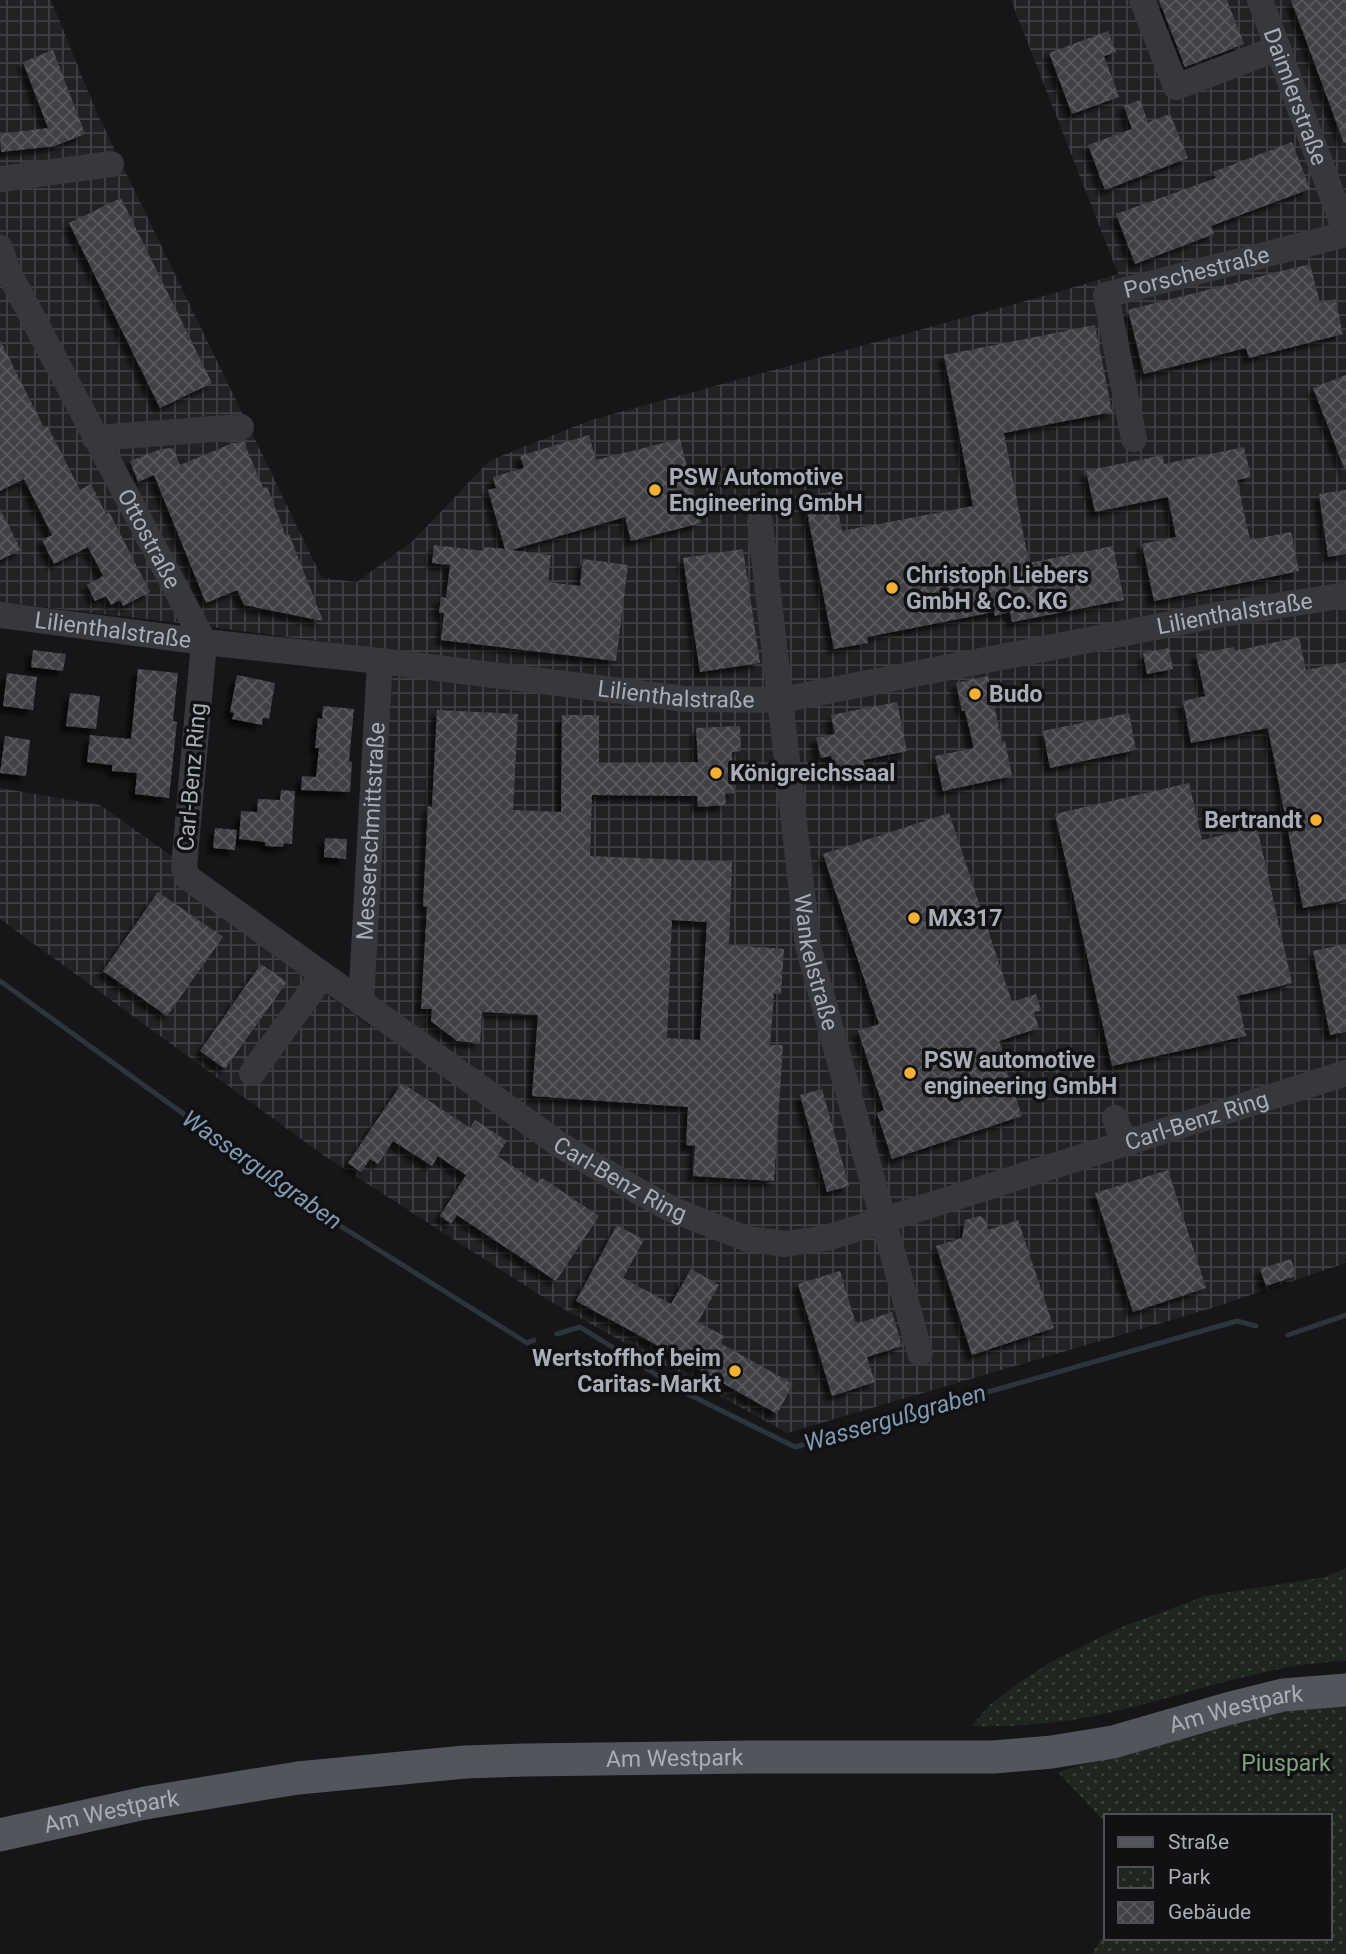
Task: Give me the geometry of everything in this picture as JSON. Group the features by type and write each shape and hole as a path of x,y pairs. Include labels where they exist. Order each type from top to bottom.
{"main road":[{"name":"Am Westpark","path":"0,1835 145,1803 224,1790 298,1779 465,1762 738,1757 994,1758 1052,1752 1113,1742 1283,1696 1346,1690"}],"street":[{"path":"1142,0 1176,87 1278,48"},
{"name":"Daimlerstraße","path":"1260,0 1346,234"},
{"path":"0,178 111,164"},
{"name":"Porschestraße","path":"1134,439 1106,295 1346,234"},
{"name":"Ottostraße","path":"0,248 8,271 204,642"},
{"path":"95,438 241,427"},
{"path":"760,522 781,699"},
{"name":"Lilienthalstraße","path":"0,615 686,699 781,699 1217,615 1346,595"},
{"name":"Carl-Benz Ring","path":"204,642 184,871 187,877 560,1145 671,1209 747,1239 785,1244 827,1238 1124,1144 1318,1073 1346,1073"},
{"name":"Messerschmittstraße","path":"360,1003 380,661"},
{"name":"Wankelstraße","path":"781,699 808,946 920,1353"},
{"path":"252,1073 323,975"},
{"path":"1115,1118 1124,1144"}],"shaded area":[{"path":"0,0 51,0 96,111 322,578 357,582 414,540 489,461 591,420 1118,274 1011,0 1346,0 1346,1263 1212,1308 787,1433 546,1299 323,1155 0,919 0,788 100,805 172,856 177,856 176,882 371,1027 394,651 0,602"}],"green space":[{"path":"1346,1568 1346,1661 1283,1668 1083,1718 1035,1724 971,1726 991,1704 1014,1686 1051,1662 1119,1628 1205,1596 1325,1577"},
{"name":"Piuspark","path":"1346,1704 1346,1954 1092,1954 1104,1934 1104,1940 1332,1940 1332,1814 1104,1814 1104,1821 1058,1772 1179,1735 1288,1707"}],"building":[{"path":"1159,0 1227,0 1244,44 1185,67"},
{"path":"1291,0 1346,0 1346,143 1344,143"},
{"path":"1108,31 1116,52 1104,56 1119,97 1072,114 1049,53"},
{"path":"53,50 85,134 55,146 1,152 0,134 48,128 23,62"},
{"path":"1140,100 1148,122 1170,114 1188,158 1105,190 1088,145 1132,129 1124,106"},
{"path":"1292,142 1310,189 1211,226 1214,234 1135,264 1116,214 1216,178 1213,172"},
{"path":"121,198 212,383 160,408 69,223"},
{"path":"1310,264 1320,303 1335,299 1343,334 1249,358 1246,348 1144,374 1128,310"},
{"path":"1095,325 1112,412 1004,433 1029,563 1113,546 1124,600 1012,622 1010,612 995,616 994,612 867,637 868,643 834,649 804,497 834,491 842,531 973,506 944,355"},
{"path":"0,340 44,428 48,427 80,490 91,484 106,514 109,512 150,592 123,606 120,600 111,605 106,596 95,601 87,585 103,576 88,547 54,564 42,540 52,535 24,479 0,491"},
{"path":"1346,375 1346,469 1345,470 1313,388"},
{"path":"589,435 596,460 680,439 701,523 631,541 625,517 511,550 551,555 548,582 580,586 583,559 628,565 616,661 441,640 444,613 439,613 441,597 446,598 450,565 432,563 434,545 484,551 484,547 505,549 488,490 496,488 493,477 524,468 520,456"},
{"path":"244,442 263,488 267,487 286,536 289,534 323,621 244,605 237,590 206,603 154,475 138,482 130,461 161,449 173,448 180,465 233,443"},
{"path":"1244,447 1251,477 1237,480 1250,540 1291,532 1299,571 1154,601 1142,544 1176,537 1168,497 1095,512 1086,471 1163,455 1164,464"},
{"path":"1346,490 1346,554 1328,557 1319,494"},
{"path":"0,509 21,550 0,560"},
{"path":"743,549 760,663 700,672 683,558"},
{"path":"1299,637 1306,670 1346,662 1346,900 1303,908 1268,728 1191,743 1183,701 1205,696 1196,654 1234,647 1235,651"},
{"path":"1169,648 1173,669 1147,674 1143,653"},
{"path":"33,650 66,654 63,671 31,667"},
{"path":"138,669 178,673 173,721 177,722 169,798 135,794 137,773 112,771 112,765 87,762 90,735 131,739"},
{"path":"7,673 37,677 33,710 3,706"},
{"path":"237,675 275,683 269,719 263,718 262,725 232,719 234,713 230,712"},
{"path":"988,676 1012,776 943,791 935,756 974,748 956,683"},
{"path":"70,693 100,696 96,729 66,726"},
{"path":"897,702 907,751 863,760 868,778 848,782 847,776 837,779 831,756 821,758 816,738 835,734 831,715"},
{"path":"323,706 354,709 349,761 352,762 350,792 301,790 302,776 316,777 319,748 315,748 318,718 322,719"},
{"path":"437,710 518,714 513,810 561,812 562,715 599,715 599,763 698,762 696,728 740,726 741,751 732,752 734,793 725,794 726,805 698,807 697,796 592,795 590,856 732,862 729,945 784,949 781,994 774,994 770,1045 783,1045 774,1181 693,1176 695,1146 686,1145 688,1107 532,1096 538,1015 482,1012 480,1043 457,1041 431,1021 432,1009 421,1009 427,907 423,906 428,806 432,807","holes":["672,920 707,922 700,1040 667,1038"]},
{"path":"1129,713 1136,750 1050,768 1043,731"},
{"path":"5,736 30,740 26,776 0,773"},
{"path":"1189,783 1202,840 1257,827 1292,983 1237,996 1246,1036 1112,1066 1055,814"},
{"path":"281,790 295,791 292,844 284,843 283,847 265,846 265,842 239,839 241,811 257,812 258,799 280,800"},
{"path":"949,813 1012,1002 1036,994 1041,1010 1034,1013 1039,1028 999,1041 1022,1116 892,1159 877,1113 884,1110 858,1031 879,1024 823,854"},
{"path":"215,828 237,830 235,850 213,848"},
{"path":"325,838 347,839 346,859 324,857"},
{"path":"158,892 223,937 167,1016 103,971"},
{"path":"1346,944 1346,1032 1330,1035 1313,951"},
{"path":"261,964 287,982 225,1069 200,1051"},
{"path":"402,1083 470,1128 475,1120 507,1141 497,1156 538,1183 542,1178 599,1216 556,1281 457,1215 451,1224 440,1216 466,1175 438,1156 432,1166 393,1141 378,1164 370,1159 361,1172 348,1163"},
{"path":"822,1089 849,1186 827,1192 800,1095"},
{"path":"1168,1170 1206,1288 1133,1312 1095,1193"},
{"path":"980,1216 985,1219 988,1230 1018,1220 1054,1328 972,1355 936,1246 962,1238 965,1220"},
{"path":"617,1225 644,1240 623,1278 671,1304 691,1269 719,1285 698,1322 724,1336 720,1343 793,1384 777,1414 576,1301"},
{"path":"1291,1259 1296,1276 1266,1286 1260,1269"},
{"path":"840,1271 856,1324 892,1312 902,1346 867,1357 875,1382 832,1396 798,1284"}],"waterway":[{"name":"Wassergußgraben","path":"0,981 323,1215 527,1343 534,1340"},
{"name":"Wassergußgraben","path":"1288,1335 1346,1315"},
{"name":"Wassergußgraben","path":"557,1334 580,1327 684,1392 795,1447 1237,1321 1256,1326"}],"place":[{"name":"PSW Automotive Engineering GmbH","path":"655,490"},
{"name":"Christoph Liebers GmbH & Co. KG","path":"892,588"},
{"name":"Budo","path":"975,694"},
{"name":"Königreichssaal","path":"716,773"},
{"name":"Bertrandt","path":"1316,820"},
{"name":"MX317","path":"914,918"},
{"name":"PSW automotive engineering GmbH","path":"910,1073"},
{"name":"Wertstoffhof beim Caritas-Markt","path":"735,1371"}]}
